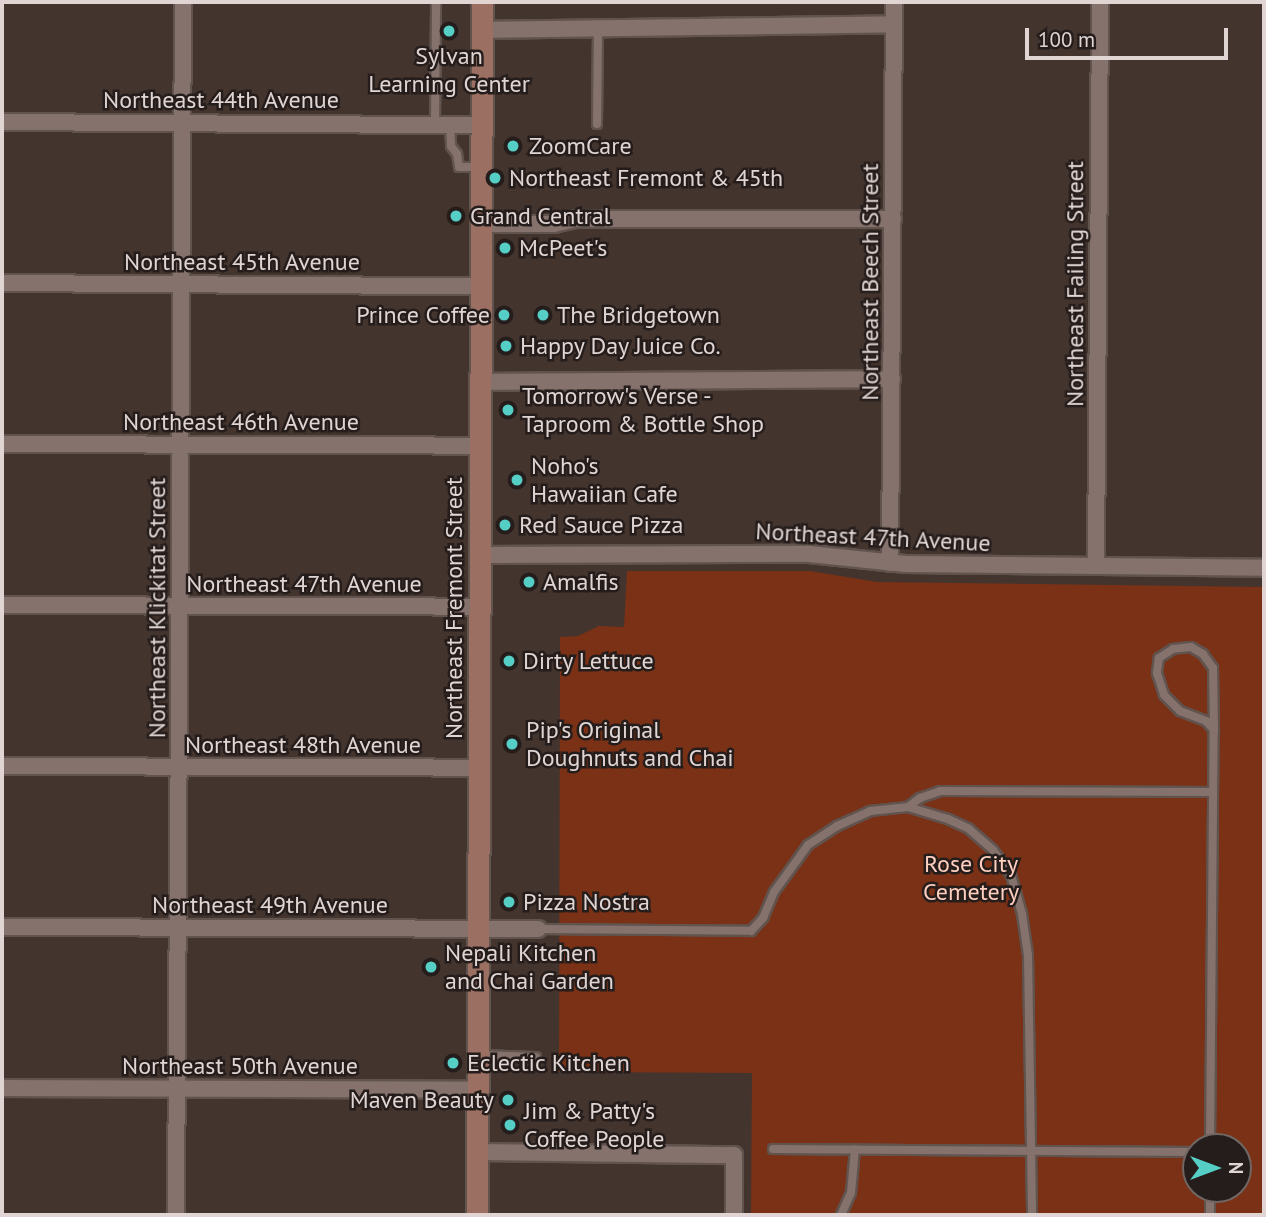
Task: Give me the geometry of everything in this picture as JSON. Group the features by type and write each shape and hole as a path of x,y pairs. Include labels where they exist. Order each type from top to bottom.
{"main road":[{"name":"Northeast Fremont Street","path":"477,1215 482,2"}],"street":[{"name":"Northeast Klickitat Street","path":"176,1215 183,2"},
{"name":"Northeast Beech Street","path":"890,563 894,2"},
{"name":"Northeast Failing Street","path":"1096,566 1100,2"},
{"path":"482,30 894,24"},
{"name":"Northeast 44th Avenue","path":"2,122 482,125"},
{"path":"482,224 554,223 576,219 893,219"},
{"name":"Northeast 45th Avenue","path":"2,283 481,286"},
{"path":"481,382 892,379"},
{"name":"Northeast 46th Avenue","path":"2,444 480,446"},
{"name":"Northeast 47th Avenue","path":"480,555 808,554 890,563 1264,568"},
{"name":"Northeast 47th Avenue","path":"2,605 480,607"},
{"name":"Northeast 48th Avenue","path":"2,766 479,768"},
{"name":"Northeast 49th Avenue","path":"2,927 538,929"},
{"name":"Northeast 50th Avenue","path":"2,1088 478,1090"},
{"path":"478,1152 734,1155 734,1215"}],"lane":[{"path":"436,2 442,125 457,154 458,167 482,167"},
{"path":"597,124 598,28"},
{"path":"1210,1133 1214,730 1213,668 1203,654 1191,647 1173,649 1160,658 1157,673 1164,695 1180,711 1206,721 1214,730"},
{"path":"908,807 920,798 940,792 1213,792"},
{"path":"538,929 751,930 763,918 774,892 808,845 837,826 870,811 908,807 948,819 969,829 993,850 1011,876 1022,914 1028,955 1032,1215"},
{"path":"478,1055 536,1056"},
{"path":"773,1149 1182,1152"},
{"path":"841,1215 850,1193 855,1149"}],"green space":[{"name":"Rose City Cemetery","path":"627,571 810,571 877,582 1264,587 1264,1215 751,1215 752,1073 559,1072 560,637 578,636 599,626 624,627"}],"place":[{"name":"Sylvan Learning Center","path":"449,31"},
{"name":"ZoomCare","path":"513,146"},
{"name":"Northeast Fremont & 45th","path":"495,178"},
{"name":"Grand Central","path":"456,216"},
{"name":"McPeet's","path":"505,248"},
{"name":"Prince Coffee","path":"504,315"},
{"name":"The Bridgetown","path":"543,315"},
{"name":"Happy Day Juice Co.","path":"506,346"},
{"name":"Tomorrow's Verse - Taproom & Bottle Shop","path":"508,410"},
{"name":"Noho's Hawaiian Cafe","path":"517,480"},
{"name":"Red Sauce Pizza","path":"505,525"},
{"name":"Amalfis","path":"529,582"},
{"name":"Dirty Lettuce","path":"509,661"},
{"name":"Pip's Original Doughnuts and Chai","path":"512,744"},
{"name":"Pizza Nostra","path":"509,902"},
{"name":"Nepali Kitchen and Chai Garden","path":"431,967"},
{"name":"Eclectic Kitchen","path":"453,1063"},
{"name":"Maven Beauty","path":"508,1100"},
{"name":"Jim & Patty's Coffee People","path":"510,1125"}]}
